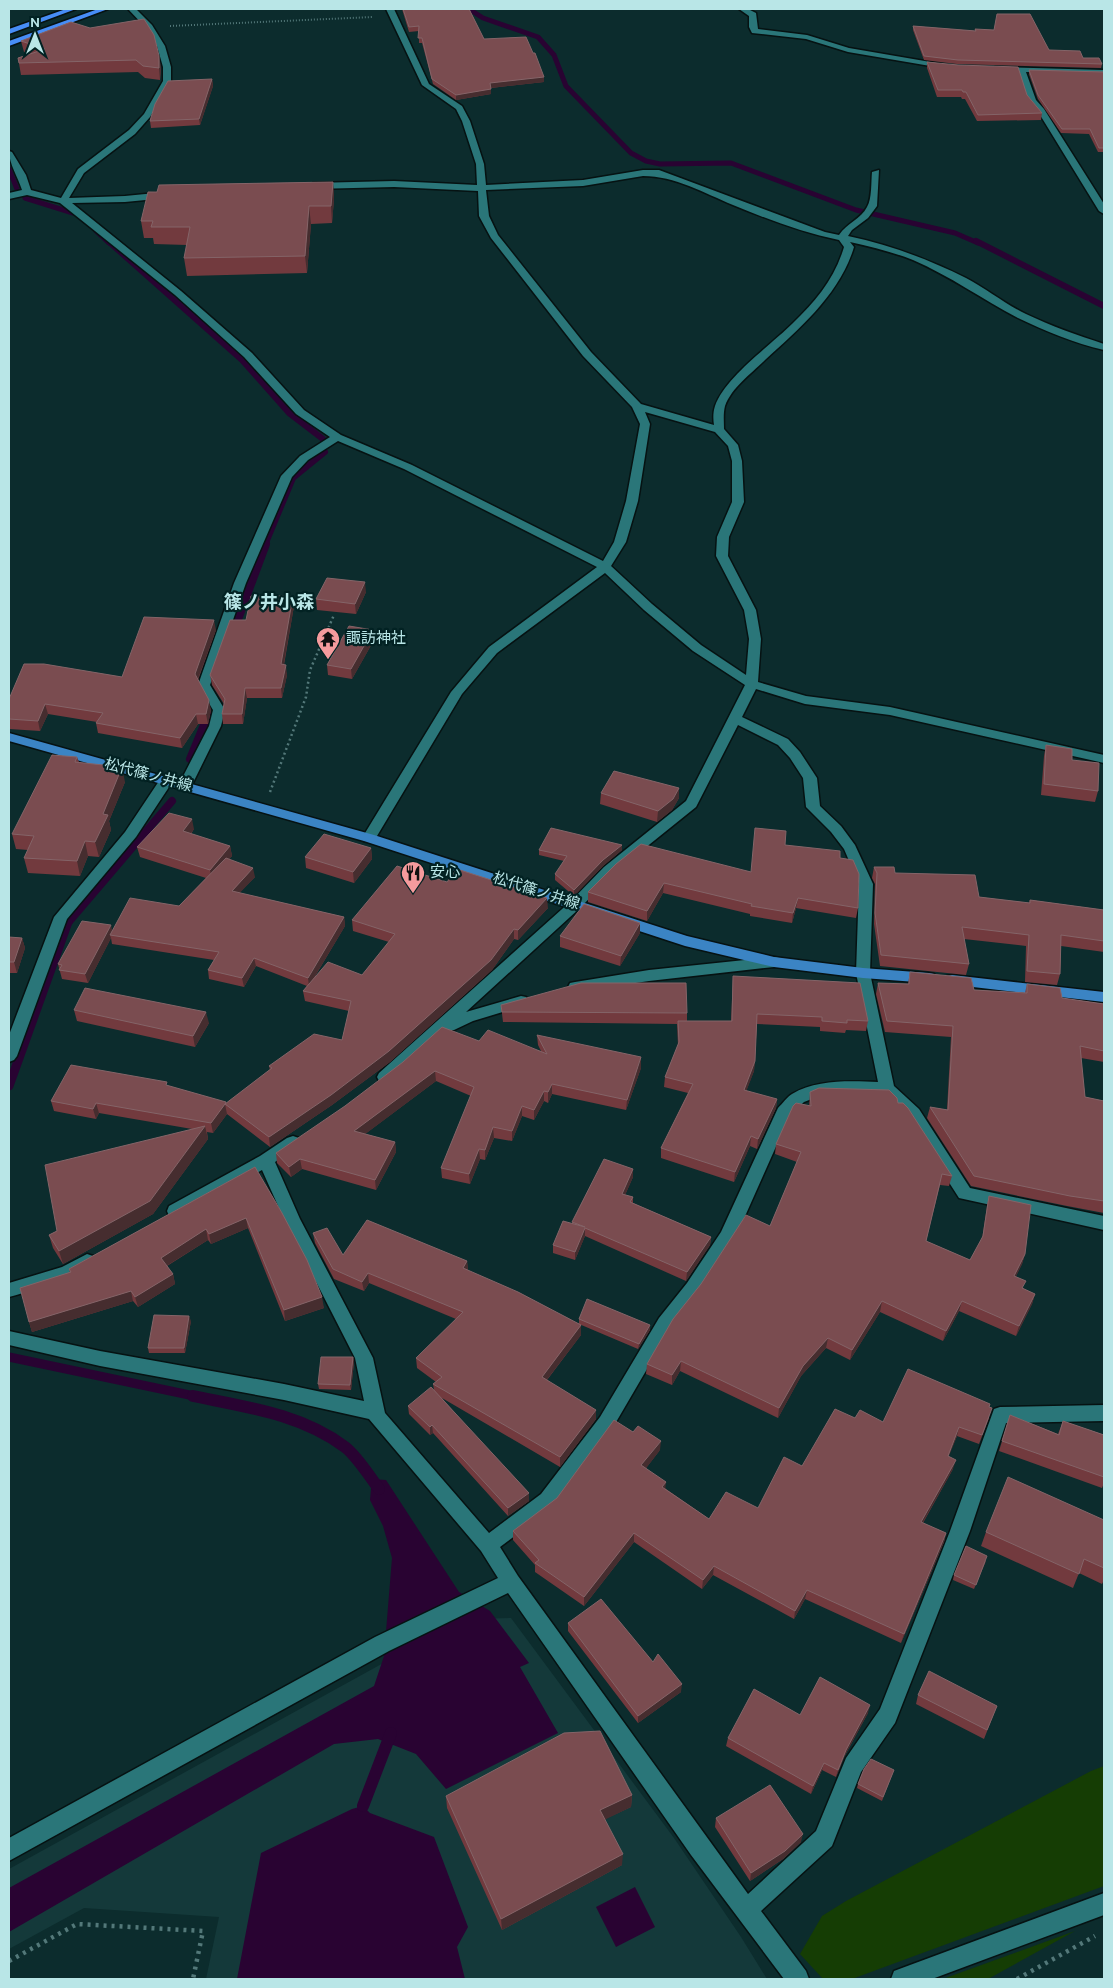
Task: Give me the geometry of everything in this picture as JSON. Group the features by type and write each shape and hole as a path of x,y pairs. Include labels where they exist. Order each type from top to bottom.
{"highway":[{"path":"9,32 72,9"},
{"path":"9,44 104,9"}],"main road":[{"name":"松代篠ノ井線","path":"9,737 369,838 685,941 774,962 863,973 910,976 1104,997"}],"street":[{"path":"63,201 81,171 132,132 147,115 167,81 167,67 161,46 149,27 132,9"},
{"path":"743,9 753,15 753,28 755,31 807,37 848,50 923,64 957,68"},
{"path":"369,838 457,692 493,650 605,567 620,542 632,502 645,424 637,406 587,354 494,236 484,216 480,164 466,121 459,108 426,85 391,13"},
{"path":"985,68 1104,72"},
{"path":"1021,69 1032,101 1040,109 1104,212"},
{"path":"9,154 22,175 27,192"},
{"path":"299,186 394,184 482,188 584,183 643,172 659,173 699,187 738,204 823,234 877,245 916,258 964,281 1020,315 1057,332 1104,346"},
{"path":"842,238 848,228 873,206 876,172"},
{"path":"9,196 27,192 63,201 125,199 174,194"},
{"path":"63,201 178,293 248,355 300,412 337,437 408,467 605,567 648,607 697,648 752,684 805,700 890,711 1104,759"},
{"path":"719,430 720,408 732,385 795,325 828,290 847,258 849,247 842,238"},
{"path":"376,1084 576,904 609,870 691,804 752,684 755,639 750,610 722,556 723,537 738,502 737,460 733,445 719,430 637,406"},
{"path":"185,786 215,726 219,710 204,685 240,583 262,532 287,476 304,458 337,437"},
{"path":"734,718 784,742 810,778 813,807 836,829 850,848 866,884 863,973 887,1088 913,1113 965,1193 1104,1223"},
{"path":"9,1056 47,950 61,918 131,834 141,816 166,781"},
{"path":"557,991 610,980 774,962"},
{"path":"433,1034 468,1017 539,996"},
{"path":"488,1545 548,1500 606,1423 665,1323 693,1288 728,1236 784,1112 798,1098 819,1092 849,1086 887,1088"},
{"path":"162,1218 266,1160 307,1132"},
{"path":"266,1160 292,1219 364,1358 375,1412 379,1419 488,1545 511,1582 699,1847 794,1975"},
{"path":"9,1290 67,1272 102,1252"},
{"path":"9,1338 66,1353 317,1397 375,1412"},
{"path":"746,1910 824,1838 853,1765 888,1716 960,1531 1000,1415 1104,1413"},
{"path":"9,1850 382,1644 511,1582"},
{"path":"902,1979 1104,1904"}],"path":[{"path":"149,27 391,13"},
{"path":"260,807 267,798 303,706 310,670 334,615"},
{"path":"9,1961 77,1924 203,1931 193,1979"},
{"path":"1017,1979 1104,1932"}],"shaded area":[{"path":"372,1479 386,1480 459,1592 490,1611 529,1663 520,1667 558,1733 446,1789 416,1754 378,1739 334,1744 9,1932 9,1888 374,1686 384,1656 392,1558 383,1526 370,1500"},
{"path":"511,1618 674,1838 767,1979 206,1979 219,1917 84,1908 9,1949 9,1869 387,1661 477,1619"},
{"path":"363,1806 370,1813 434,1837 468,1927 457,1947 465,1979 237,1979 261,1853 352,1809"},
{"path":"635,1887 655,1927 616,1947 596,1907"}],"green space":[{"path":"1104,1766 1104,1886 852,1979 823,1979 800,1954 822,1916 846,1901 1091,1771"},
{"path":"1075,1931 988,1979 943,1979 951,1976"}],"building":[{"path":"403,9 469,9 484,39 526,37 533,53 535,53 544,77 490,83 491,89 456,95 432,79 422,38 418,38 419,26 409,27"},
{"path":"997,14 1030,14 1049,50 1080,51 1083,58 1099,58 1102,64 958,60 924,56 913,26 976,31 975,29 994,30"},
{"path":"144,19 154,35 159,56 159,68 143,66 136,60 19,63 18,58 45,49 21,41 71,22 90,28"},
{"path":"927,62 1018,67 1027,95 1042,113 978,115 966,92 962,90 938,90"},
{"path":"1029,70 1104,72 1104,148 1099,148 1090,129 1062,129 1038,95"},
{"path":"212,79 199,119 150,121 155,104 168,81"},
{"path":"333,182 331,206 309,206 305,256 184,258 190,227 151,227 153,221 141,221 148,192 157,192 159,185"},
{"path":"327,578 365,582 355,604 316,599"},
{"path":"251,596 293,596 281,664 286,665 281,688 245,688 242,714 222,714 225,699 210,675 230,620 246,620"},
{"path":"144,617 214,620 195,674 209,700 206,714 196,714 180,738 96,723 103,713 45,704 38,721 9,719 9,699 24,664 44,664 122,677"},
{"path":"349,626 373,630 351,669 327,665"},
{"path":"1046,745 1072,749 1072,760 1099,763 1098,791 1044,784"},
{"path":"52,755 77,757 75,762 122,767 103,814 108,815 95,842 85,841 77,861 24,858 34,836 12,834"},
{"path":"614,771 679,788 673,799 658,811 601,793"},
{"path":"169,813 192,819 183,831 230,846 210,870 137,847"},
{"path":"551,828 622,845 603,860 574,890 555,874 567,856 539,850"},
{"path":"755,828 786,831 785,845 840,851 840,858 853,860 859,874 858,908 798,898 793,913 751,906 752,904 664,883 647,911 588,892 616,864 641,844 751,872"},
{"path":"324,834 371,848 353,872 305,857"},
{"path":"226,858 253,868 232,891 344,917 308,978 254,958 242,978 208,970 219,952 110,935 130,898 179,906"},
{"path":"397,866 447,882 457,869 547,898 518,930 514,929 491,960 389,1051 331,1095 269,1137 225,1104 272,1068 269,1066 314,1034 342,1040 351,1001 303,991 328,962 362,975 395,934 352,920"},
{"path":"874,867 894,867 895,873 975,875 979,897 1030,903 1030,900 1104,910 1104,941 1061,935 1060,974 1027,971 1029,935 962,927 969,964 881,955 875,913 877,873"},
{"path":"584,904 640,923 621,956 560,936"},
{"path":"82,921 111,925 85,974 59,970 62,965 58,964"},
{"path":"9,937 22,938 14,962 9,962"},
{"path":"910,972 971,978 974,990 1027,993 1027,984 1060,988 1062,998 1104,1004 1104,1051 1080,1046 1085,1097 1104,1101 1104,1201 1070,1196 974,1176 930,1107 948,1110 953,1026 887,1021 878,983 909,984"},
{"path":"733,976 860,983 868,1021 847,1020 847,1023 822,1021 822,1017 757,1014 755,1061 744,1090 777,1099 758,1139 751,1136 735,1172 661,1148 693,1084 665,1077 679,1042 678,1021 732,1021"},
{"path":"581,983 686,983 687,1013 502,1012 501,1005"},
{"path":"85,988 206,1012 193,1036 74,1010"},
{"path":"442,1027 479,1041 488,1030 547,1054 537,1035 641,1057 627,1100 552,1084 548,1092 544,1091 534,1110 522,1106 512,1131 493,1127 485,1150 479,1149 469,1174 441,1168 474,1087 435,1071 354,1131 395,1142 375,1180 300,1159 289,1167 276,1153 345,1106 403,1062"},
{"path":"71,1065 167,1082 166,1085 226,1102 211,1123 96,1103 93,1109 51,1101"},
{"path":"819,1088 889,1090 897,1098 898,1103 903,1103 908,1108 952,1176 942,1174 926,1241 970,1260 983,1236 989,1196 1031,1205 1025,1254 1014,1276 1026,1281 1022,1288 1035,1294 1019,1326 962,1301 946,1331 882,1301 852,1350 828,1338 803,1366 779,1408 681,1361 672,1375 647,1364 673,1319 701,1284 746,1215 770,1226 801,1152 776,1144 793,1106 796,1103 811,1106 810,1092"},
{"path":"205,1126 150,1201 59,1251 49,1235 57,1231 45,1165"},
{"path":"604,1159 633,1169 622,1194 633,1197 630,1202 711,1237 687,1272 585,1228 575,1252 553,1245 563,1221 585,1227 572,1222"},
{"path":"255,1167 307,1260 322,1297 284,1310 246,1218 209,1234 206,1229 161,1258 173,1274 135,1297 131,1291 29,1322 20,1288 71,1272 69,1269"},
{"path":"367,1220 467,1261 463,1268 518,1292 581,1325 542,1377 596,1410 560,1457 433,1384 442,1377 416,1358 463,1312 368,1273 362,1282 333,1269 313,1233 327,1228 343,1255"},
{"path":"587,1299 650,1325 639,1344 579,1319"},
{"path":"154,1315 189,1316 184,1348 148,1348"},
{"path":"321,1357 353,1357 350,1385 318,1384"},
{"path":"908,1369 990,1404 989,1407 992,1408 982,1435 959,1427 948,1456 956,1460 921,1522 946,1533 904,1634 807,1590 795,1611 714,1566 703,1580 634,1533 584,1597 535,1563 539,1560 513,1531 557,1498 614,1420 633,1432 638,1426 661,1441 641,1465 666,1482 662,1487 709,1519 726,1492 758,1508 784,1457 802,1466 835,1409 855,1418 860,1410 883,1422"},
{"path":"431,1387 529,1493 508,1508 432,1425 430,1427 408,1406"},
{"path":"1010,1415 1059,1435 1063,1421 1104,1435 1104,1477 1002,1441"},
{"path":"1008,1477 1104,1520 1104,1568 1084,1559 1079,1574 986,1532"},
{"path":"966,1546 987,1556 976,1585 954,1575"},
{"path":"601,1599 653,1662 658,1654 682,1684 638,1716 568,1623"},
{"path":"929,1671 997,1706 987,1730 918,1695"},
{"path":"820,1677 870,1705 846,1750 838,1770 824,1763 813,1786 728,1738 754,1689 800,1715"},
{"path":"600,1731 632,1795 600,1810 623,1854 501,1919 446,1796 564,1733"},
{"path":"871,1759 894,1770 883,1797 858,1784 864,1769"},
{"path":"770,1785 803,1834 785,1851 751,1873 716,1818"}],"waterway":[{"path":"469,9 483,18 538,37 554,55 566,86 631,153 646,161 660,164 731,163 856,210 955,233 978,243"},
{"path":"9,169 17,189"},
{"path":"25,198 73,213"},
{"path":"96,231 109,243"},
{"path":"108,241 242,360 289,413 323,439"},
{"path":"976,241 1104,306"},
{"path":"265,545 293,478 325,452"},
{"path":"234,630 266,544"},
{"path":"190,759 208,715"},
{"path":"67,923 172,801"},
{"path":"9,1086 67,923"},
{"path":"9,1357 199,1397"},
{"path":"193,1396 272,1413 310,1427 328,1436 350,1451 379,1489"},
{"path":"363,1806 391,1733"}],"place":[{"name":"諏訪神社","path":"328,660"},
{"name":"安心","path":"413,894"}],"district":[{"name":"篠ノ井小森","path":"269,603"}]}
